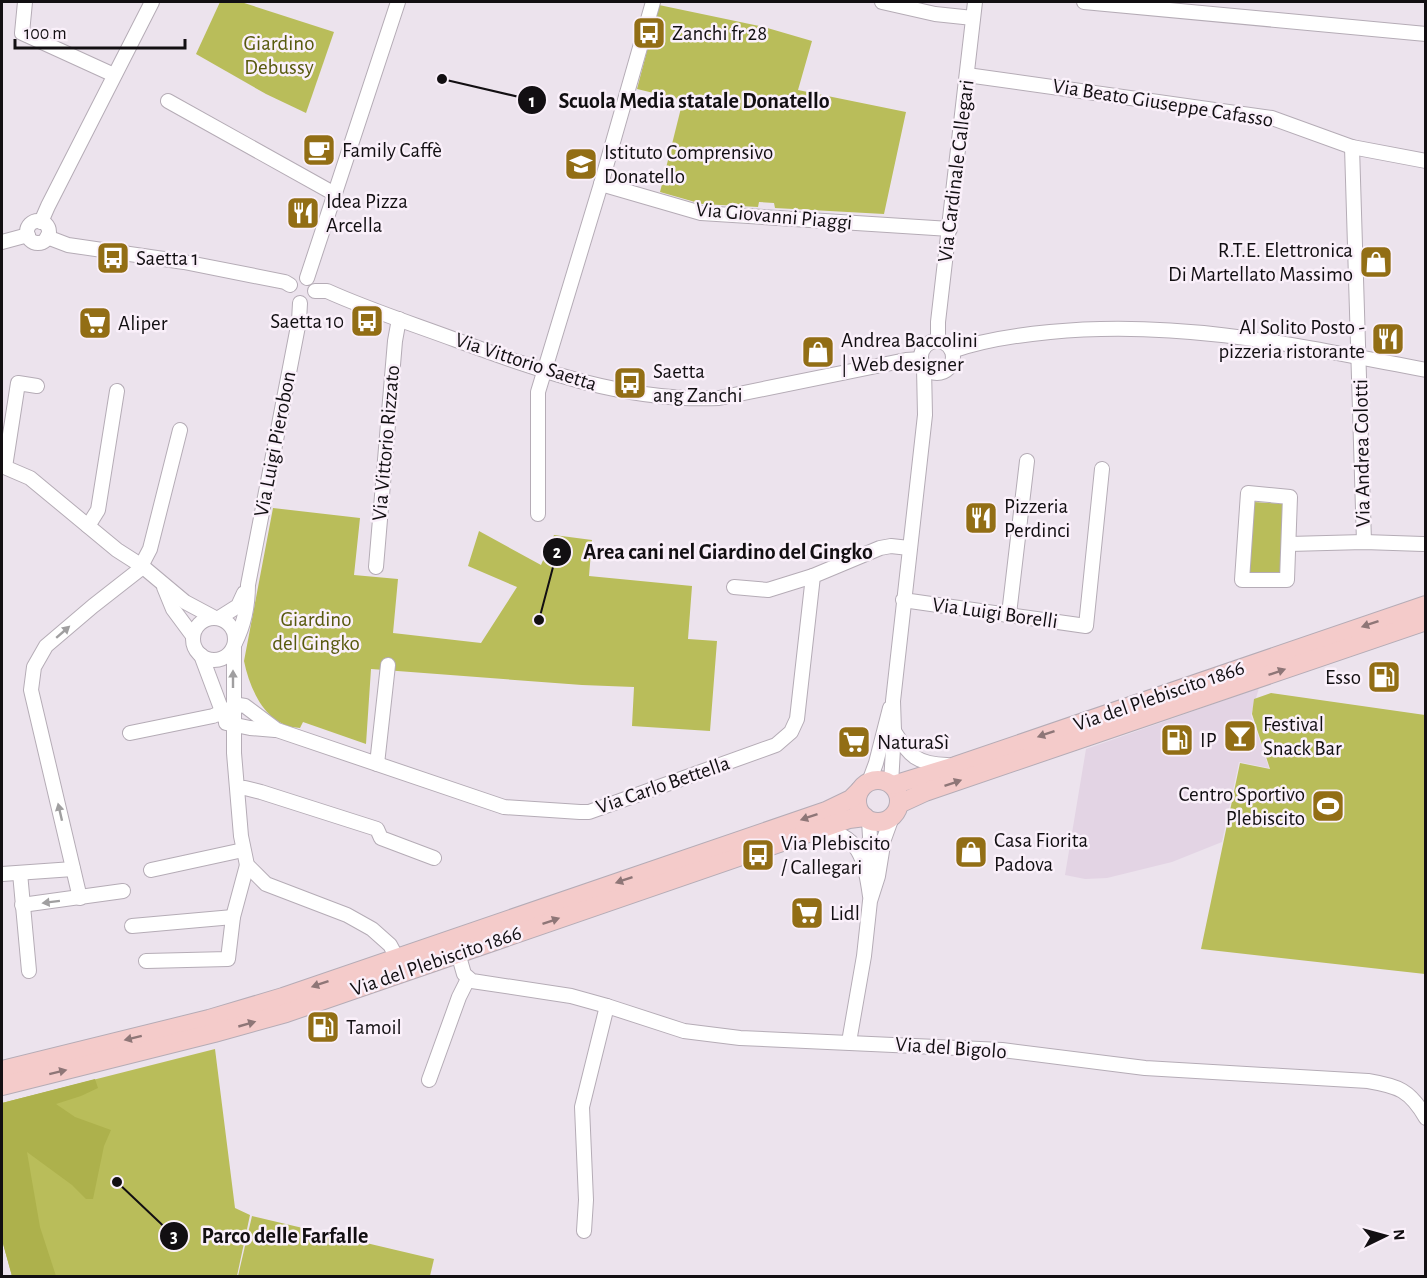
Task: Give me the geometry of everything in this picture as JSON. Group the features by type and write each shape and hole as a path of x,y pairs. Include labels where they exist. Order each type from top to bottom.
{"main road":[{"name":"Via del Plebiscito 1866","path":"892,784 955,766 1425,605"},
{"name":"Via del Plebiscito 1866","path":"895,811 926,792 1425,621"},
{"path":"880,780 892,784 899,797 895,811 883,822 867,819 857,805 864,786 880,780"},
{"name":"Via del Plebiscito 1866","path":"2,1070 228,1014 826,811 851,799 864,786"},
{"name":"Via del Plebiscito 1866","path":"2,1086 252,1023 849,819 867,819"}],"street":[{"path":"26,2 22,33 114,75"},
{"path":"42,222 152,2"},
{"path":"307,278 398,2"},
{"path":"538,514 538,392 653,2"},
{"path":"882,2 934,14 973,18"},
{"name":"Via Cardinale Callegari","path":"938,341 938,322 975,2"},
{"path":"1084,2 1425,34"},
{"name":"Via Beato Giuseppe Cafasso","path":"968,75 1272,118 1352,147 1425,161"},
{"path":"168,101 333,194"},
{"name":"Via Andrea Colotti","path":"1352,147 1364,542"},
{"name":"Via Giovanni Piaggi","path":"601,184 701,213 950,230"},
{"path":"42,222 48,229 47,237 42,242 35,243 28,236 28,229 32,223 42,222"},
{"path":"2,242 28,236"},
{"path":"47,237 68,245 237,272 291,285"},
{"path":"298,278 307,278 313,283 315,291 310,301 300,303 292,299 289,292 291,285 298,278"},
{"name":"Via Vittorio Saetta","path":"315,291 327,291 543,372 639,394 695,399 746,393 906,360 922,363"},
{"name":"Via Luigi Pierobon","path":"234,645 242,629 248,600 248,585 300,314 300,303"},
{"name":"Via Vittorio Rizzato","path":"376,567 395,340 399,319"},
{"path":"952,351 1029,334 1136,328 1233,335 1301,345 1425,370"},
{"path":"864,786 876,763 892,700 925,415 922,363 925,346 938,341 952,351 951,365 938,374 931,373 922,363"},
{"path":"925,415 938,374"},
{"path":"37,386 18,383 3,466 30,478 87,526 142,566 185,602 227,622 233,629 229,717 246,865 233,917 228,959 146,961"},
{"path":"87,526 98,510 117,391"},
{"path":"80,898 31,690 31,678 39,656 46,646 142,566 150,549 180,430"},
{"path":"1009,614 1027,461"},
{"name":"Via Luigi Borelli","path":"903,600 1086,626 1102,469"},
{"path":"1248,493 1290,497 1289,544 1287,580 1242,580 1248,493"},
{"name":"Via Andrea Colotti","path":"1289,544 1364,542 1423,544"},
{"path":"734,587 768,590 813,576 880,548 891,546 909,548"},
{"name":"Via Carlo Bettella","path":"277,730 245,706 238,705 229,717 250,728 277,730 504,807 589,812 776,745 791,732 797,719 813,576"},
{"path":"162,583 173,609 193,636 195,648 201,655 229,717"},
{"name":"Via Luigi Pierobon","path":"217,618 233,611 238,606 248,585"},
{"path":"193,636 199,624 206,619 217,618"},
{"path":"201,655 211,660 222,659 231,652 234,645"},
{"path":"377,764 388,665"},
{"path":"892,700 894,731 892,784"},
{"path":"130,733 229,717"},
{"path":"894,731 905,749 917,760 932,765 955,766"},
{"path":"238,789 245,788 261,792 377,829 381,838 434,858"},
{"path":"849,1042 864,956 870,901 878,876 884,839 895,811"},
{"path":"867,819 870,837 867,873 870,901"},
{"path":"813,831 838,834 850,841 861,854 867,873"},
{"path":"151,870 243,850"},
{"path":"246,865 266,884 347,915 372,929 390,945 397,958"},
{"path":"2,874 73,869"},
{"path":"20,873 29,971"},
{"path":"22,905 123,891"},
{"path":"132,926 233,917"},
{"path":"429,1080 459,997 468,979 464,974 458,953"},
{"name":"Via del Bigolo","path":"468,979 571,996 684,1031 740,1038 1002,1050 1145,1068 1368,1081 1393,1086 1408,1093 1425,1118"},
{"path":"584,1231 582,1107 607,1006"}],"shaded area":[{"path":"1259,688 1251,715 1269,768 1239,762 1222,842 1172,862 1107,878 1085,879 1065,875 1086,749"},
{"path":"95,1079 98,1088 56,1104 75,1117 111,1130 104,1146 93,1199 86,1199 72,1185 27,1152 40,1227 56,1276 12,1276 2,1240 2,1103"}],"green space":[{"name":"Giardino Debussy","path":"220,2 241,2 334,32 306,113 266,94 196,54"},
{"path":"659,5 764,27 812,41 798,90 906,112 884,214 775,208 774,203 759,202 758,207 702,204 660,192 683,100 637,89"},
{"path":"1254,502 1285,504 1283,575 1249,574"},
{"name":"Giardino del Gingko","path":"273,508 360,518 354,575 398,579 393,633 481,643 517,587 468,566 479,531 541,565 554,535 592,540 589,576 692,586 688,639 717,641 710,731 632,726 634,687 371,669 366,744 303,722 300,728 278,721 269,714 255,695 244,661"},
{"name":"Centro Sportivo Plebiscito","path":"1271,693 1425,715 1425,974 1201,949 1240,763 1270,769 1252,714 1254,699"},
{"path":"215,1049 235,1208 250,1215 237,1276 12,1276 2,1240 2,1103"},
{"path":"252,1216 434,1259 430,1276 238,1276"}],"place":[{"name":"Zanchi fr 28","path":"649,33"},
{"name":"Scuola Media statale Donatello","path":"442,79"},
{"name":"Family Caffè","path":"319,150"},
{"name":"Istituto Comprensivo Donatello","path":"581,164"},
{"name":"Idea Pizza Arcella","path":"303,213"},
{"name":"Saetta 1","path":"113,258"},
{"name":"R.T.E. Elettronica Di Martellato Massimo","path":"1376,262"},
{"name":"Saetta 10","path":"367,321"},
{"name":"Aliper","path":"95,323"},
{"name":"Al Solito Posto - pizzeria ristorante","path":"1388,339"},
{"name":"Andrea Baccolini | Web designer","path":"818,352"},
{"name":"Saetta ang Zanchi","path":"630,383"},
{"name":"Pizzeria Perdinci","path":"981,518"},
{"name":"Area cani nel Giardino del Gingko","path":"539,620"},
{"name":"Esso","path":"1384,677"},
{"name":"Festival Snack Bar","path":"1240,736"},
{"name":"IP","path":"1177,740"},
{"name":"NaturaSì","path":"854,742"},
{"name":"Centro Sportivo Plebiscito","path":"1328,806"},
{"name":"Casa Fiorita Padova","path":"971,852"},
{"name":"Via Plebiscito / Callegari","path":"758,855"},
{"name":"Lidl","path":"807,913"},
{"name":"Tamoil","path":"323,1027"},
{"name":"Parco delle Farfalle","path":"117,1182"}]}
